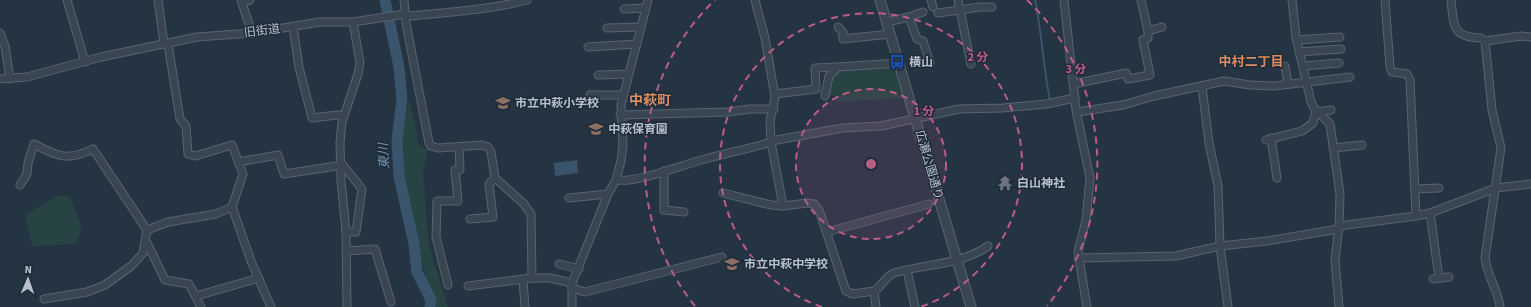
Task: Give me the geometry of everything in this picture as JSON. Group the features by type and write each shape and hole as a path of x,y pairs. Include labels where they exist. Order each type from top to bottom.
{"street":[{"path":"68,0 85,62"},
{"path":"158,0 180,119 186,126 188,154 195,156 232,145 243,174 232,207 271,307"},
{"path":"250,0 242,1 252,33"},
{"path":"404,0 403,14 427,140 434,148 482,145 488,147 491,152 495,178 523,204 531,214 532,278"},
{"path":"490,0 492,8"},
{"name":"旧街道","path":"0,79 27,78 85,62 197,36 252,33 320,22 353,22 403,14 411,16 492,8 527,0"},
{"path":"756,0 764,29 775,94 774,109 770,122 771,142 783,206"},
{"name":"広瀬公園通り","path":"880,0 971,307"},
{"path":"958,0 971,64"},
{"path":"1064,0 1077,112 1090,178 1086,220 1078,252 1087,307"},
{"path":"1074,84 1126,73 1128,79 1150,75 1143,40 1148,38 1148,31 1141,0"},
{"path":"1292,0 1296,40 1311,102 1317,111 1330,124 1340,194 1335,260 1339,307"},
{"path":"1385,0 1390,67 1392,72 1407,74 1410,80 1416,216"},
{"path":"1452,0 1455,29 1459,34 1468,38 1481,38 1485,41 1520,36 1531,37"},
{"path":"572,307 572,285 608,194 616,180 623,145 620,115 623,95 647,4 624,10"},
{"path":"938,14 959,10 992,7"},
{"path":"887,22 923,12"},
{"path":"909,17 917,39 923,41 930,62"},
{"path":"347,307 347,251 340,165 340,143 344,116 358,74 360,63 353,22"},
{"path":"293,27 298,67 312,118 337,115 344,116"},
{"path":"607,28 641,27"},
{"path":"838,27 843,32 843,39 890,34"},
{"path":"1148,31 1162,27"},
{"path":"0,33 5,46 10,79"},
{"path":"1296,40 1340,37"},
{"path":"1485,41 1492,110 1501,148 1485,258 1486,269 1498,296 1498,307"},
{"path":"588,46 637,44"},
{"path":"1299,52 1341,49"},
{"path":"775,94 816,89 815,68 899,63"},
{"path":"1303,66 1339,63"},
{"path":"1285,66 1288,84"},
{"path":"825,96 829,76 838,67"},
{"path":"598,75 629,74"},
{"path":"1077,112 1124,105 1154,96 1202,87 1224,81 1250,85 1274,86 1306,81 1346,80"},
{"path":"1202,87 1209,143 1218,186 1220,246 1228,307"},
{"path":"590,95 623,95"},
{"path":"616,180 635,179 771,142 843,128 881,126 916,120 959,109 1003,108 1046,104 1075,98"},
{"path":"620,115 728,112 750,109 774,109"},
{"path":"1317,111 1331,110"},
{"path":"1277,178 1272,167 1268,139 1294,136 1313,122 1317,111"},
{"path":"621,128 645,129"},
{"path":"20,185 27,174 28,163 34,144 59,156 78,156 93,149 147,230 143,253 131,266 105,285 79,294 44,299"},
{"path":"1333,148 1362,146"},
{"path":"448,285 436,237 437,201 458,201 455,170 460,170 459,147"},
{"path":"238,162 278,155 284,174 343,165 362,189 356,232 346,232"},
{"path":"664,171 664,210 684,212"},
{"path":"470,219 492,217 489,184 495,178"},
{"path":"1078,258 1176,256 1220,246 1267,242 1338,227 1430,213 1496,188 1531,184"},
{"path":"1415,189 1439,188"},
{"path":"569,198 608,194"},
{"path":"723,194 771,205 783,206 814,204 819,210 846,291 853,294 874,291 892,273 956,259 981,251 988,246"},
{"path":"826,232 929,204"},
{"path":"147,230 168,222 216,214 232,207"},
{"path":"1430,213 1437,241 1436,279 1449,277"},
{"path":"146,241 165,280 189,284 201,307"},
{"path":"347,251 375,249 391,302"},
{"path":"468,286 532,278 550,278 572,285 585,292 722,257"},
{"path":"558,264 579,269"},
{"path":"907,270 914,307"},
{"path":"196,296 259,278"},
{"path":"523,280 525,307"},
{"path":"874,291 876,307"}],"green space":[{"path":"896,66 905,98 836,102 835,96 828,95 831,76 837,69"},
{"path":"409,100 419,145 428,150 423,173 429,246 448,307 435,307 412,228 403,175 401,142"},
{"path":"59,195 70,197 82,228 76,244 32,246 25,215"}],"water":[{"path":"577,160 578,173 555,176 554,163"}],"waterway":[{"name":"東川","path":"385,0 399,67 402,99 397,141 399,176 414,244 417,272 431,300 430,307"},
{"path":"1035,0 1050,100"}],"place":[{"name":"横山","path":"897,62"},
{"name":"市立中萩小学校","path":"503,103"},
{"name":"中萩保育園","path":"596,129"},
{"name":"白山神社","path":"1005,183"},
{"name":"市立中萩中学校","path":"732,264"}],"district":[{"name":"中村二丁目","path":"1251,62"},
{"name":"中萩町","path":"650,101"}]}
